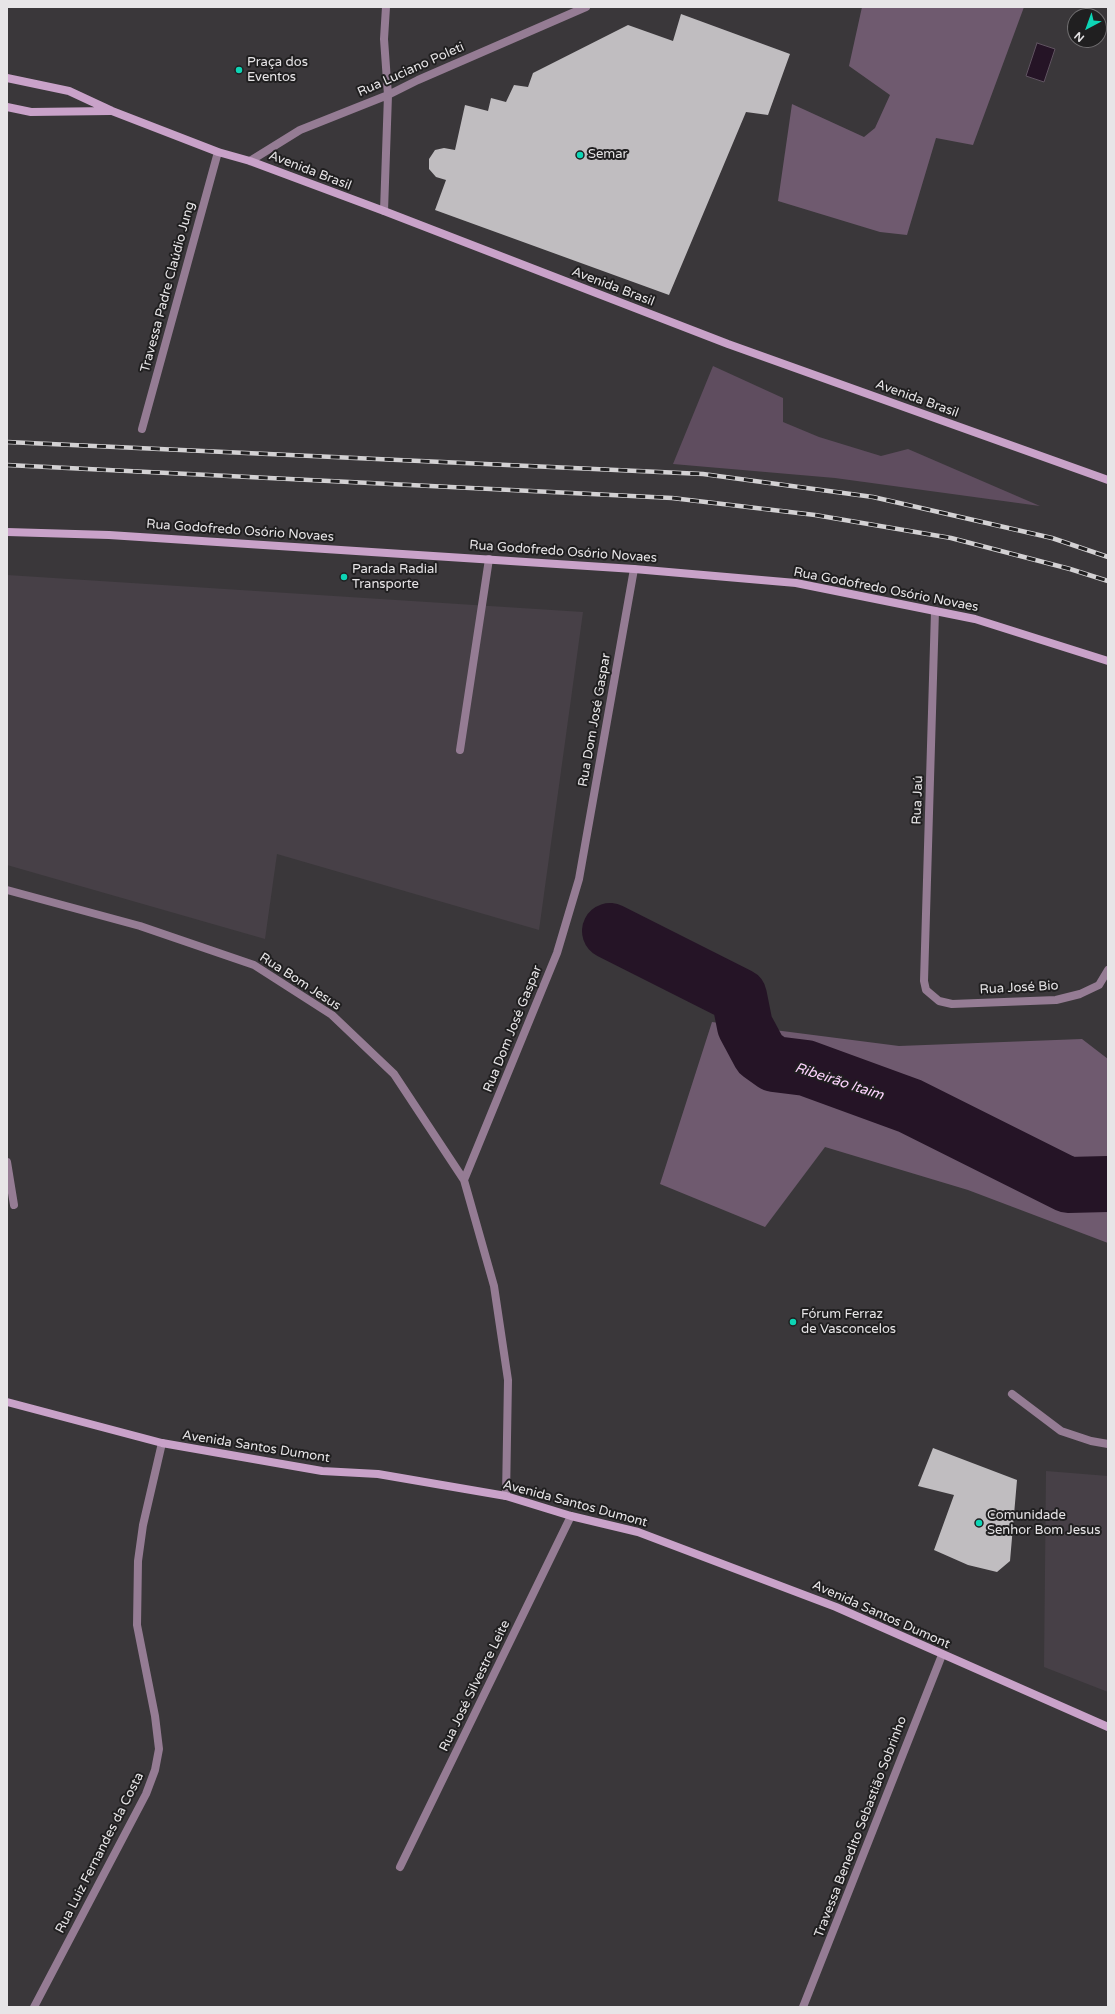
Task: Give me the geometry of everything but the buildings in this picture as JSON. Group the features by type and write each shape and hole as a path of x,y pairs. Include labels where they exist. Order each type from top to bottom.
{"main road":[{"name":"Avenida Brasil","path":"7,78 69,91 112,111 218,152 250,161 384,211 728,344 1108,480"},
{"name":"Avenida Brasil","path":"7,107 32,112 112,111"},
{"name":"Rua Godofredo Osório Novaes","path":"7,532 109,534 634,569 796,583 975,619 1108,661"},
{"name":"Avenida Santos Dumont","path":"7,1402 162,1443 322,1471 378,1474 506,1496 571,1516 638,1532 836,1607 1108,1727"}],"street":[{"path":"384,211 388,95 384,39 386,7"},
{"name":"Rua Luciano Poleti","path":"250,161 300,130 388,95 418,80 586,7"},
{"name":"Travessa Padre Claúdio Jung","path":"142,429 218,152"},
{"path":"460,750 489,559"},
{"name":"Rua Dom José Gaspar","path":"464,1180 557,953 579,879 634,569"},
{"name":"Rua Jaú","path":"926,990 924,981 935,611"},
{"name":"Rua Bom Jesus","path":"7,890 140,926 254,964 332,1016 394,1074 464,1180"},
{"name":"Rua José Bio","path":"926,990 939,1002 952,1004 1056,1000 1080,994 1099,985 1108,970"},
{"path":"7,1162 14,1205"},
{"path":"464,1180 494,1286 508,1380 506,1496"},
{"path":"1012,1394 1061,1431 1091,1441 1108,1444"},
{"name":"Rua Luiz Fernandes da Costa","path":"34,2007 146,1794 155,1770 159,1749 155,1716 137,1625 138,1562 143,1525 162,1443"},
{"name":"Rua José Silvestre Leite","path":"400,1867 571,1516"},
{"name":"Travessa Benedito Sebastião Sobrinho","path":"803,2007 942,1655"}],"shaded area":[{"path":"862,7 1024,7 973,145 936,138 907,235 880,232 778,201 792,104 864,137 875,128 890,95 849,66"},
{"path":"1037,43 1055,49 1044,82 1026,76"},
{"path":"713,366 783,398 783,422 819,437 881,456 908,449 1040,506 835,478 673,464"},
{"path":"7,575 583,612 539,930 277,854 265,939 7,865"},
{"path":"712,1022 899,1046 1082,1039 1108,1059 1108,1243 968,1190 825,1147 765,1227 660,1184"},
{"path":"1046,1471 1108,1476 1108,1692 1044,1667"}],"waterway":[{"name":"Ribeirão Itaim","path":"610,931 739,996 745,1026 760,1054 774,1064 806,1068 910,1106 1068,1185 1108,1184"}],"railway":[{"path":"7,442 703,474 873,497 1052,538 1108,557"},
{"path":"7,465 672,498 815,515 951,538 1070,569 1108,581"}],"place":[{"name":"Praça dos Eventos","path":"239,70"},
{"name":"Semar","path":"580,155"},
{"name":"Parada Radial Transporte","path":"344,577"},
{"name":"Fórum Ferraz de Vasconcelos","path":"793,1322"},
{"name":"Comunidade Senhor Bom Jesus","path":"979,1523"}]}
